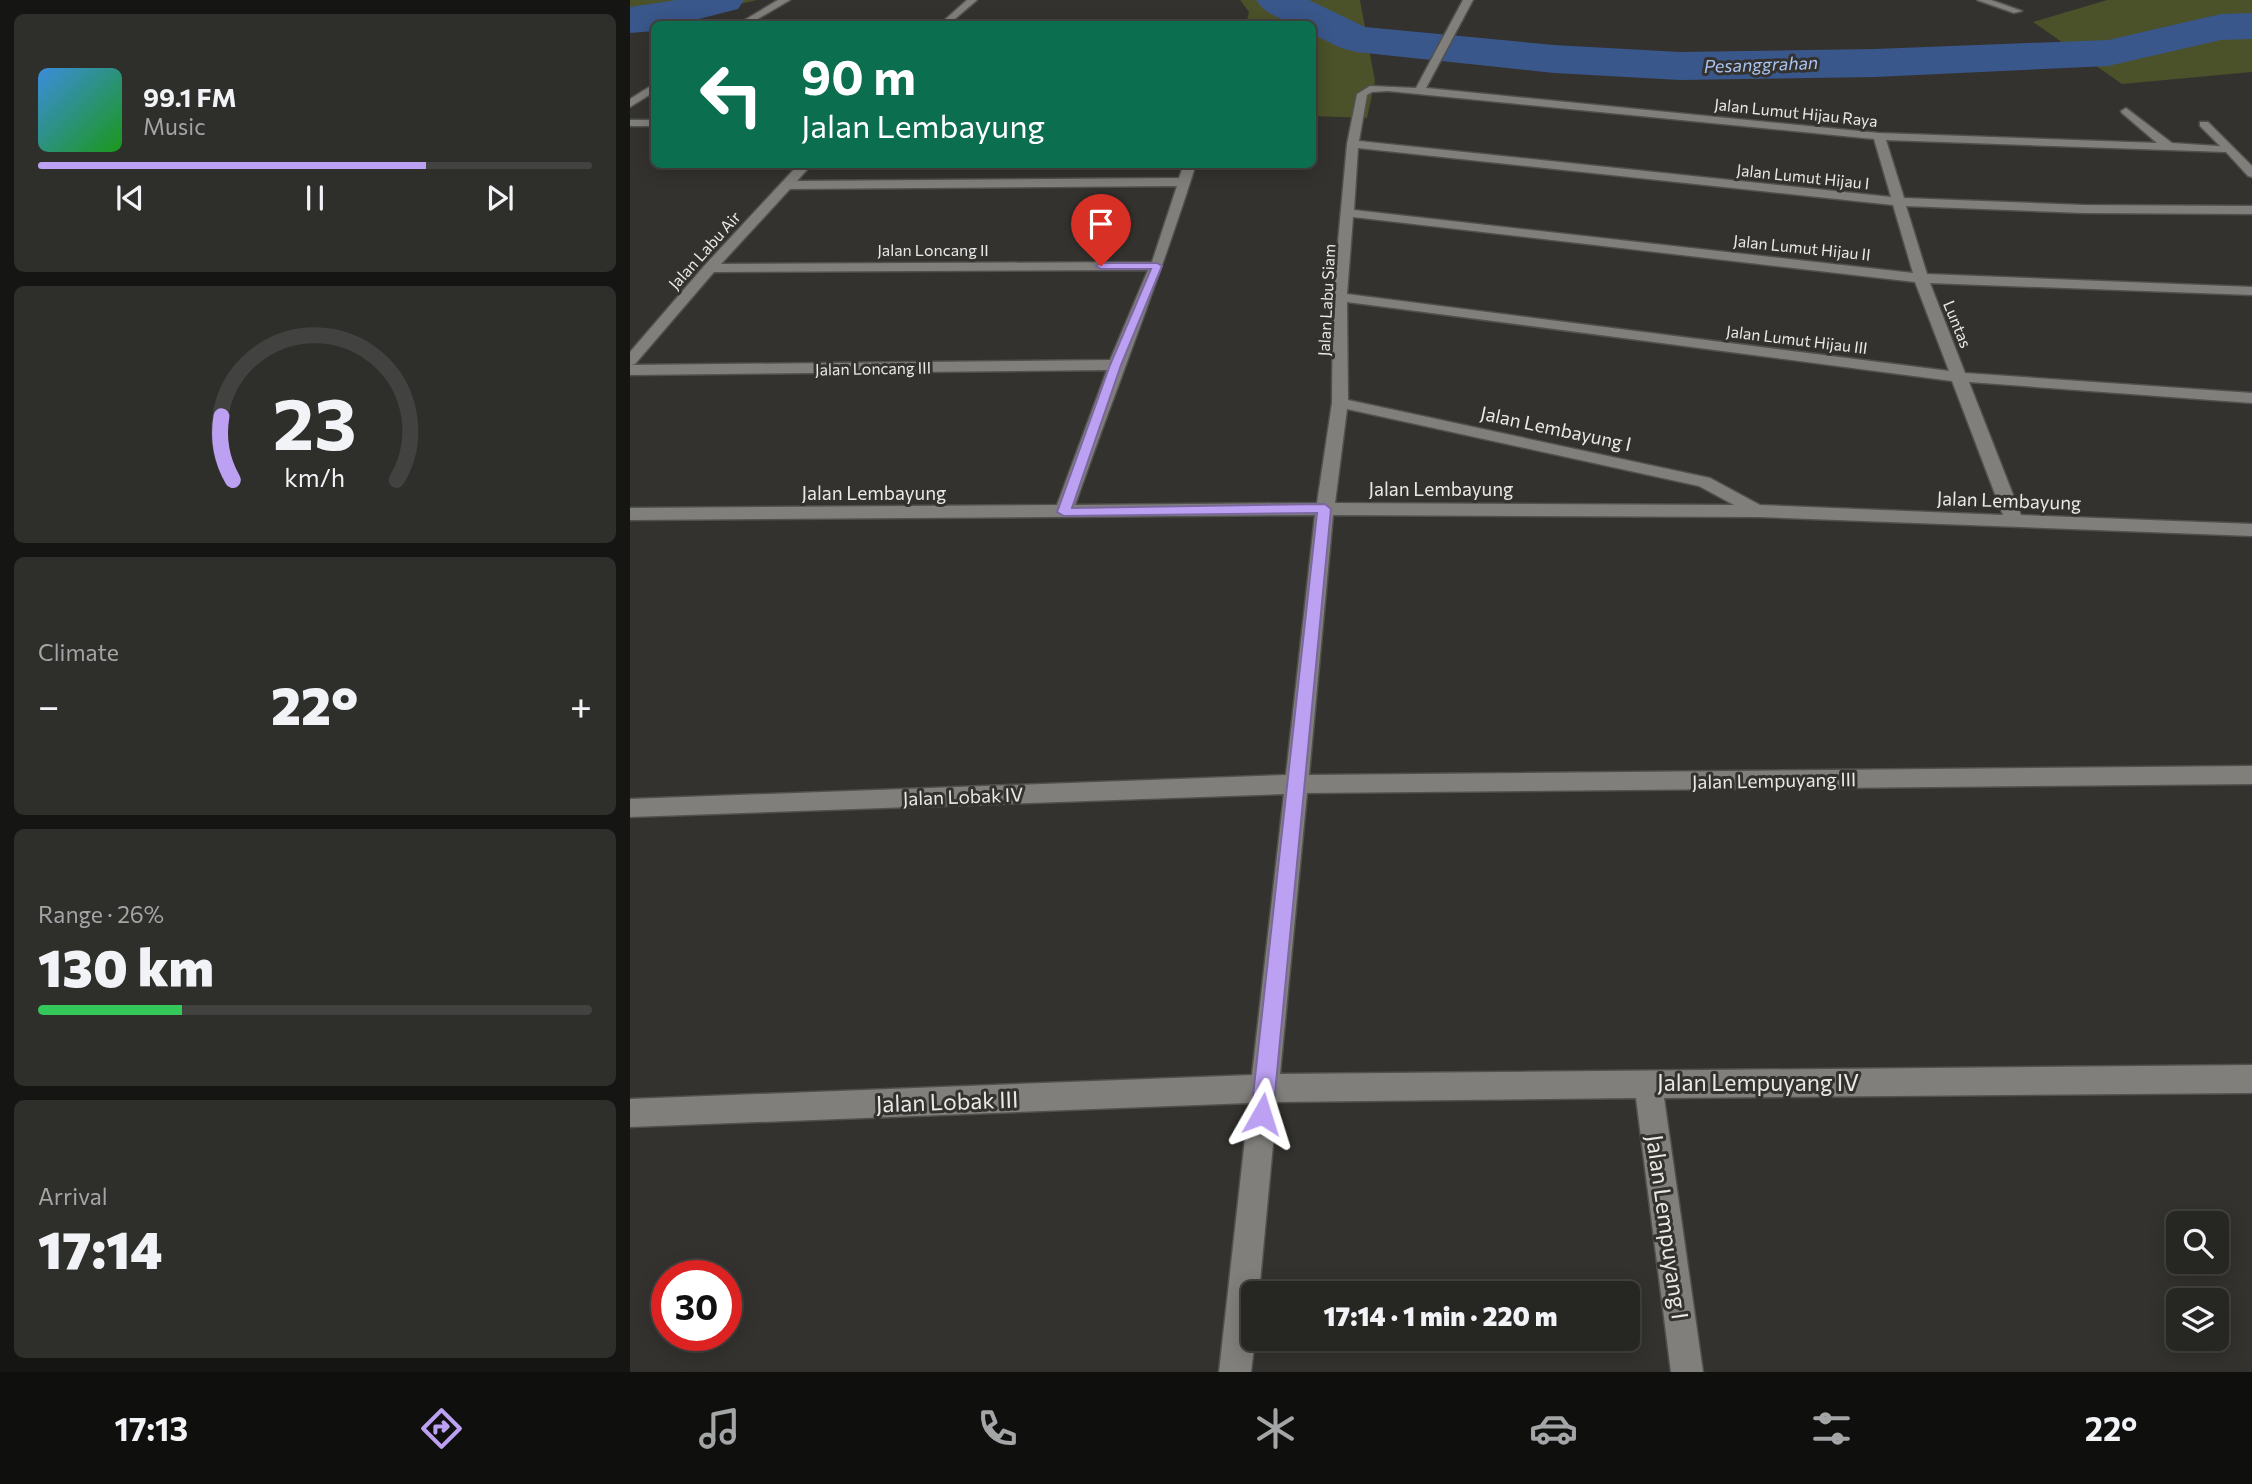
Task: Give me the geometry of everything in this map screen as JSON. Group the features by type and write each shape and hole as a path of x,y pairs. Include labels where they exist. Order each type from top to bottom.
{"street":[{"path":"748,21 785,0"},
{"path":"948,21 972,0"},
{"path":"1419,91 1468,0"},
{"path":"1982,0 2017,11"},
{"name":"Jalan Lumut Hijau Raya","path":"1362,94 1381,88 1419,91 1879,136 2229,149"},
{"path":"630,104 651,89"},
{"name":"Jalan Labu Siam","path":"1235,1372 1325,509 1340,403 1340,297 1353,144 1362,94"},
{"path":"2126,111 2169,147"},
{"path":"630,123 651,122"},
{"path":"2204,124 2252,173"},
{"name":"Luntas","path":"1879,136 1921,278 2014,521"},
{"name":"Jalan Lumut Hijau I","path":"1353,144 1898,202 2083,209 2252,210"},
{"name":"Jalan Labu Air","path":"630,361 710,268 803,168"},
{"path":"1064,512 1116,365 1157,266 1189,168"},
{"path":"788,185 1185,182"},
{"name":"Jalan Lumut Hijau II","path":"1349,214 1921,278 2252,291"},
{"name":"Jalan Loncang II","path":"710,268 1157,266"},
{"name":"Jalan Lumut Hijau III","path":"1340,297 1960,377 2252,398"},
{"name":"Jalan Loncang III","path":"630,370 1116,365"},
{"name":"Jalan Lembayung I","path":"1340,403 1704,482 1759,511"},
{"name":"Jalan Lembayung","path":"630,514 1325,509 1759,511 2252,530"},
{"name":"Jalan Lempuyang III","path":"1296,784 2252,775"},
{"name":"Jalan Lobak IV","path":"630,808 1296,784"},
{"name":"Jalan Lempuyang IV","path":"1265,1088 2252,1079"},
{"name":"Jalan Lempuyang I","path":"1648,1083 1687,1372"},
{"name":"Jalan Lobak III","path":"630,1113 1265,1088"}],"green space":[{"path":"630,0 757,0 668,21 651,21 651,25 630,30"},
{"path":"1240,0 1360,0 1375,81 1367,118 1316,116 1316,21 1247,21 1249,12"},
{"path":"2107,0 2252,0 2252,72 2122,84 2033,22"}],"waterway":[{"name":"Pesanggrahan","path":"630,20 655,18 724,0"},
{"name":"Pesanggrahan","path":"1276,0 1356,39 1554,59 1680,66 1875,63 2108,53 2221,27 2252,26"}],"route":[{"path":"1101,266 1157,266 1116,365 1064,512 1325,509 1262,1114"}]}
